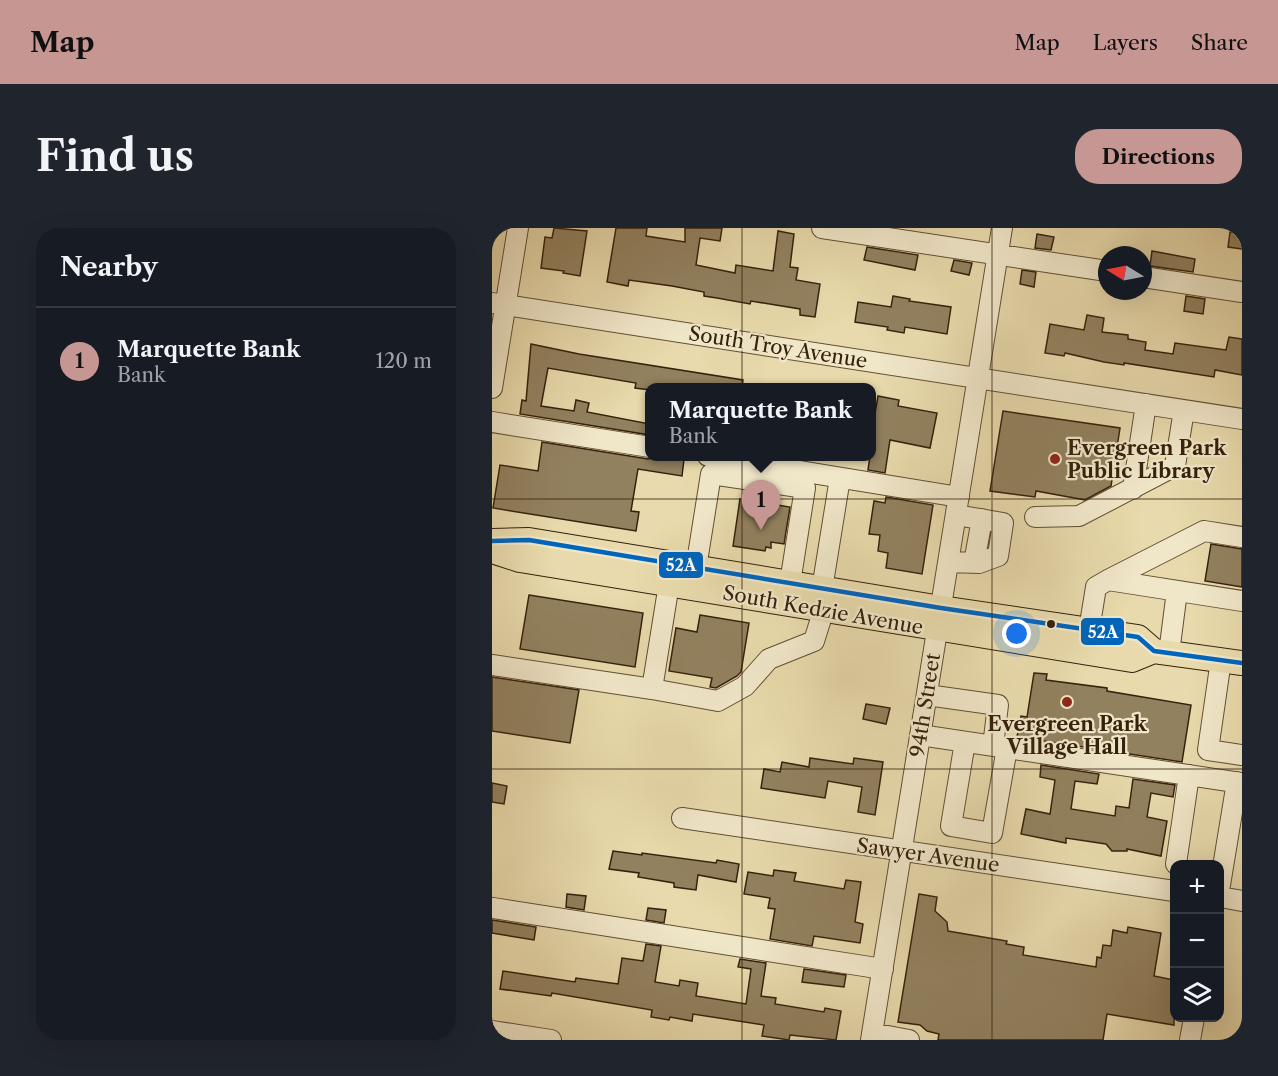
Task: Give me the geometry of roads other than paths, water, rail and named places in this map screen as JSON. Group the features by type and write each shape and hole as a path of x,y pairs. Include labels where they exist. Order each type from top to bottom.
{"main road":[{"name":"South Kedzie Avenue","path":"492,541 529,540 790,583 823,599"},
{"name":"South Kedzie Avenue","path":"492,551 520,561 669,584 823,599 939,619 1132,660 1162,652"},
{"name":"South Kedzie Avenue","path":"939,619 1089,630 1138,638 1162,652 1232,662"}],"street":[{"path":"492,388 499,304 518,228"},
{"path":"822,228 1098,270"},
{"name":"94th Street","path":"872,1036 1002,228"},
{"path":"1152,277 1242,292"},
{"name":"South Troy Avenue","path":"499,304 1242,419"},
{"path":"1133,489 1146,404"},
{"path":"1035,518 1079,516 1175,466 1184,410"},
{"path":"492,422 645,446"},
{"path":"709,465 840,478 958,506 982,519 974,563 948,562"},
{"path":"696,568 709,465"},
{"path":"709,465 805,489 790,583"},
{"path":"492,665 718,701 745,686 769,659 814,641 823,599 840,478"},
{"path":"1089,630 1096,587 1204,531 1242,537"},
{"path":"1108,580 1242,601"},
{"path":"652,689 669,584"},
{"path":"1162,652 1177,591"},
{"path":"1232,662 1208,750 1242,755"},
{"path":"927,695 998,705 1000,747 992,833 951,826 965,742"},
{"path":"920,735 1239,782 1224,863"},
{"path":"1177,860 1189,775"},
{"name":"Sawyer Avenue","path":"682,818 902,851 1170,884"},
{"path":"1224,898 1242,901"},
{"path":"493,908 883,969"},
{"path":"1190,1040 1193,1022"},
{"path":"492,1031 551,1040"},
{"path":"872,1036 909,1040"}],"place":[{"name":"Evergreen Park Public Library","path":"1055,459"},
{"name":"Marquette Bank","path":"761,530"},
{"name":"Evergreen Park Village Hall","path":"1067,702"}]}
